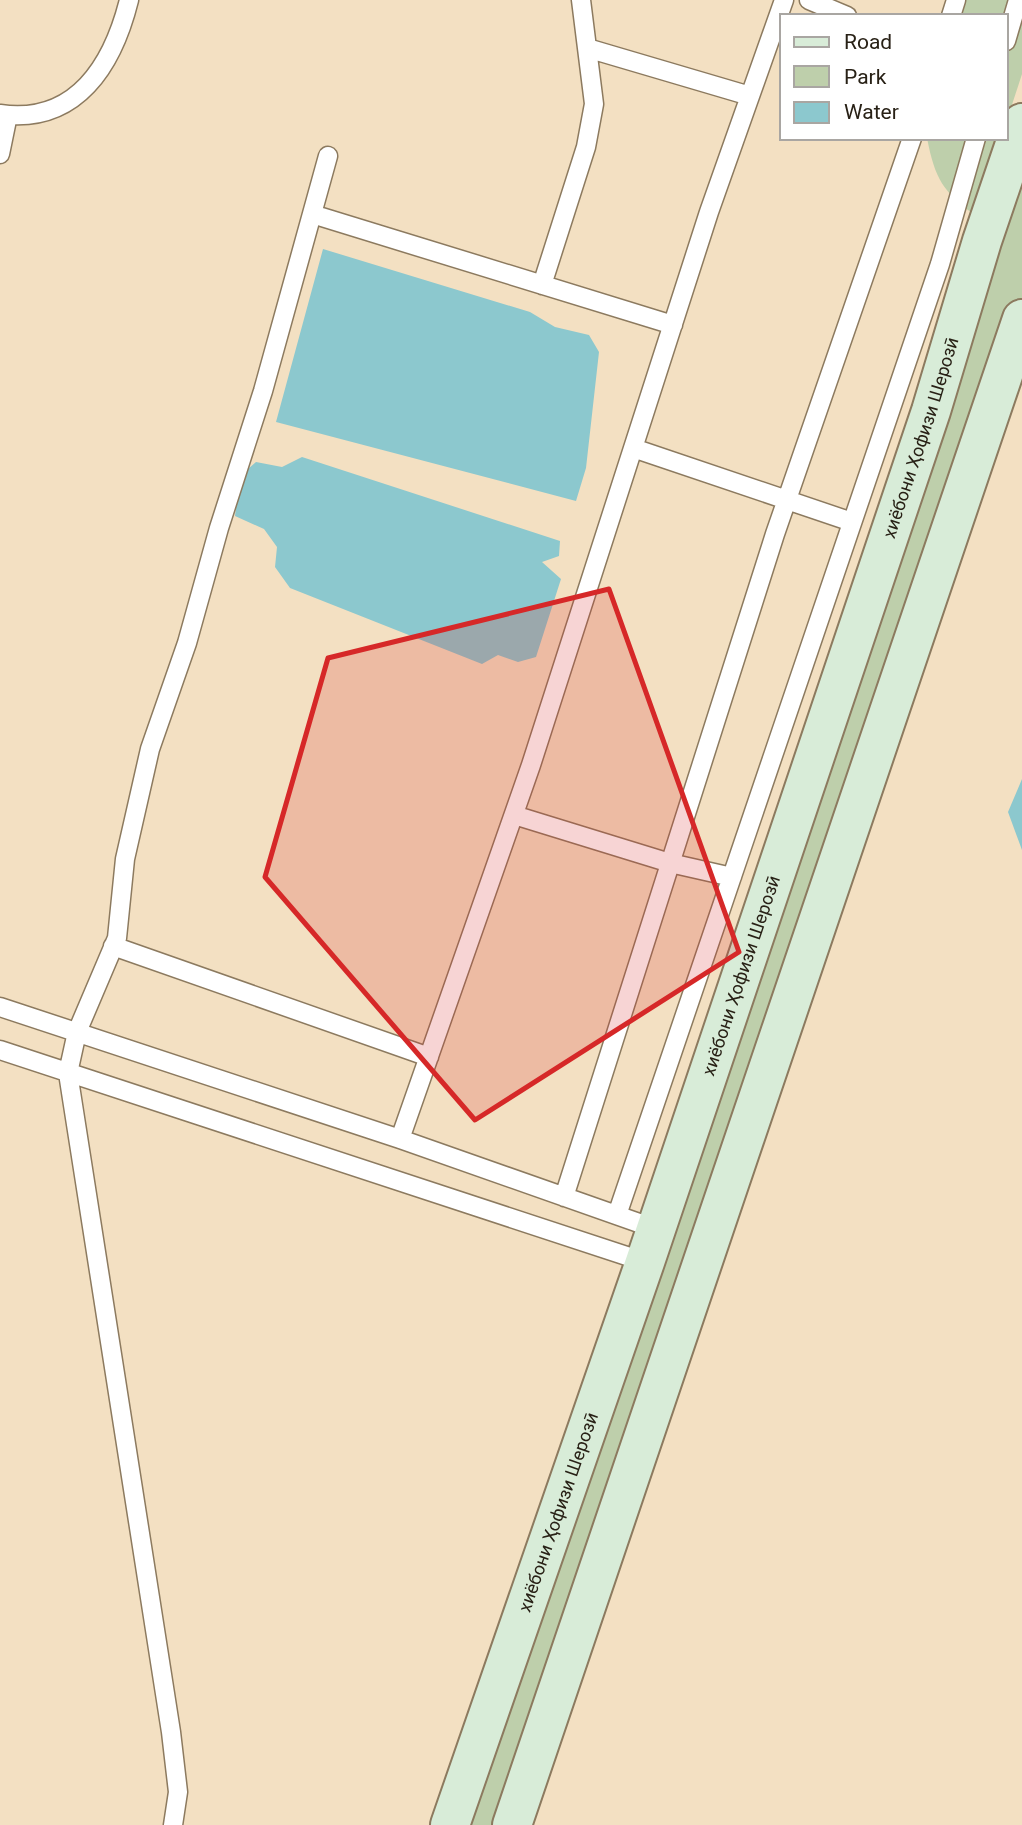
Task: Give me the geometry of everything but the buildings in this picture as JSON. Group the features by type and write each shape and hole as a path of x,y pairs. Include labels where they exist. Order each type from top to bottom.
{"main road":[{"name":"хиёбони Ҳофизи Шерозӣ","path":"450,1825 651,1245 926,424 1022,122"},
{"path":"512,1825 1022,319"}],"lane":[{"path":"0,154 4,115 44,111 77,97 100,71 120,37 129,0"},
{"path":"542,285 586,147 594,104 581,0"},
{"path":"400,1139 514,815 673,325 784,0"},
{"path":"810,0 842,14"},
{"path":"1008,34 1018,0"},
{"path":"587,48 750,96"},
{"path":"564,1197 787,499 911,140"},
{"path":"617,1215 940,264 975,140"},
{"path":"173,1825 178,1792 172,1732 68,1073 77,1032 113,946 125,859 150,749 187,643 219,528 263,391 328,156"},
{"path":"312,214 673,325"},
{"path":"633,448 852,522"},
{"path":"514,815 670,863 732,877"},
{"path":"113,946 429,1057"},
{"path":"0,1007 400,1139 617,1215 651,1245"},
{"path":"0,1050 68,1073 651,1245"}],"highlighted area":[{"path":"609,589 739,952 475,1120 265,877 328,658"}],"green space":[{"path":"946,0 1022,0 1022,74 1008,117 1008,14 941,14"},
{"path":"927,140 1000,140 976,216 948,192 933,164"},
{"path":"1022,155 1022,323 516,1825 464,1825"}],"water":[{"path":"323,249 530,312 555,327 589,335 599,352 586,468 576,501 276,422"},
{"path":"302,457 560,541 559,556 542,562 561,579 536,657 518,662 498,655 482,664 290,588 275,567 277,547 264,529 235,516 240,476 256,462 282,467"},
{"path":"1022,779 1022,850 1008,812"}]}
